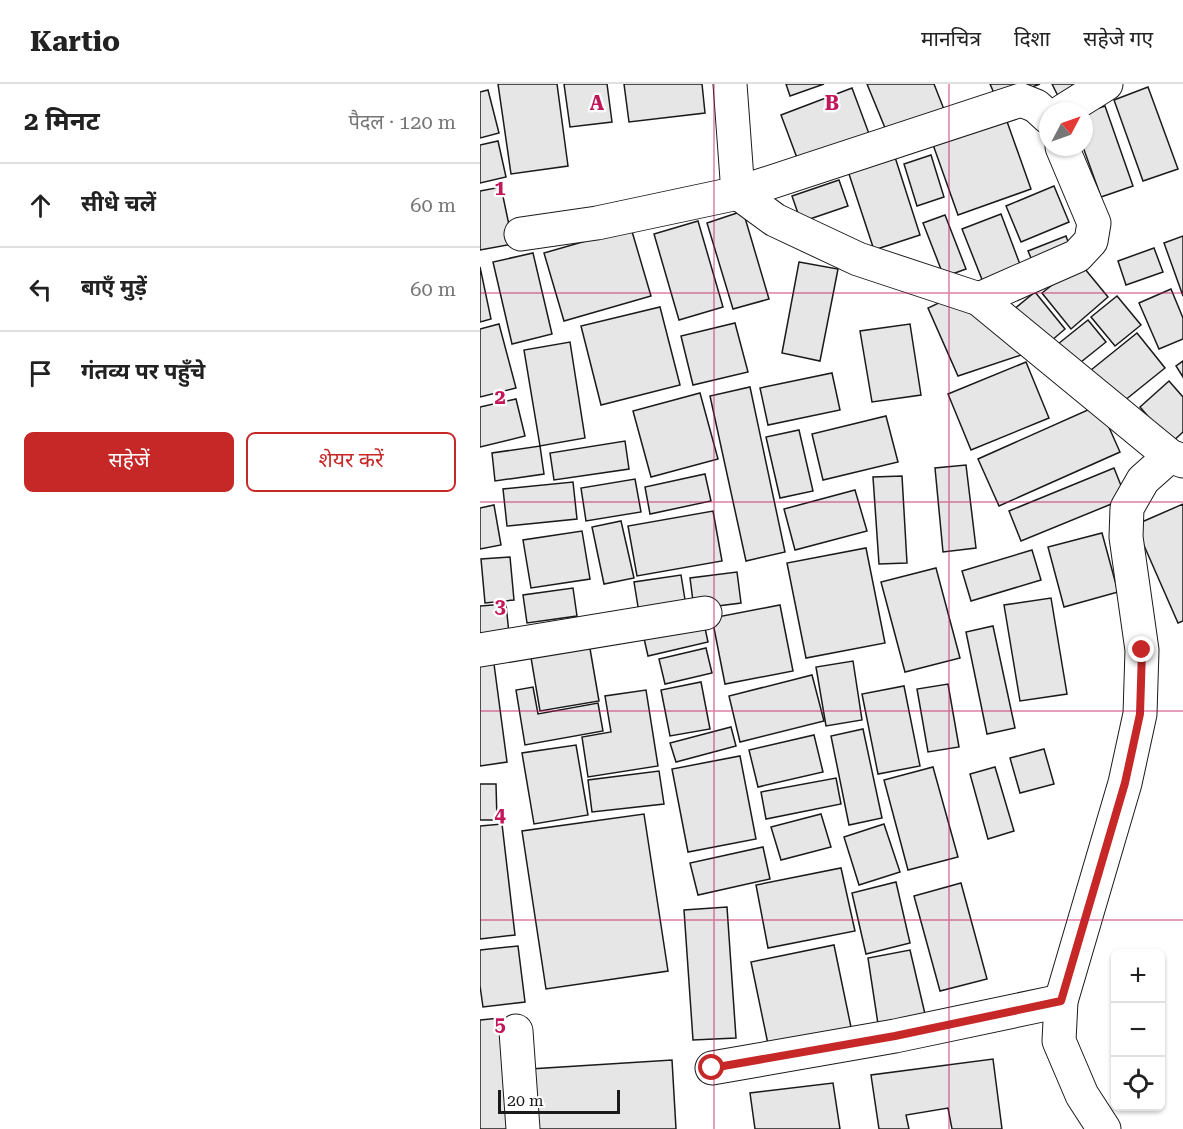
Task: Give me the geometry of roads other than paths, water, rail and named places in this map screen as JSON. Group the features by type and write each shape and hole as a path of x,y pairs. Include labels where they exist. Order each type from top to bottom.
{"street":[{"path":"730,84 738,192 775,220 858,259 979,300 1177,458 1143,480 1127,508 1126,537 1142,650 1140,714 1125,783 1061,1001 1059,1041 1082,1095 1104,1129"},
{"path":"1077,102 1106,84"},
{"path":"521,234 597,222 738,192 1021,100 1039,109"},
{"path":"979,300 1077,256 1091,241 1094,223 1066,156"},
{"path":"480,650 705,613"},
{"path":"712,1068 895,1036 1061,1001"},
{"path":"516,1030 523,1129"}]}
